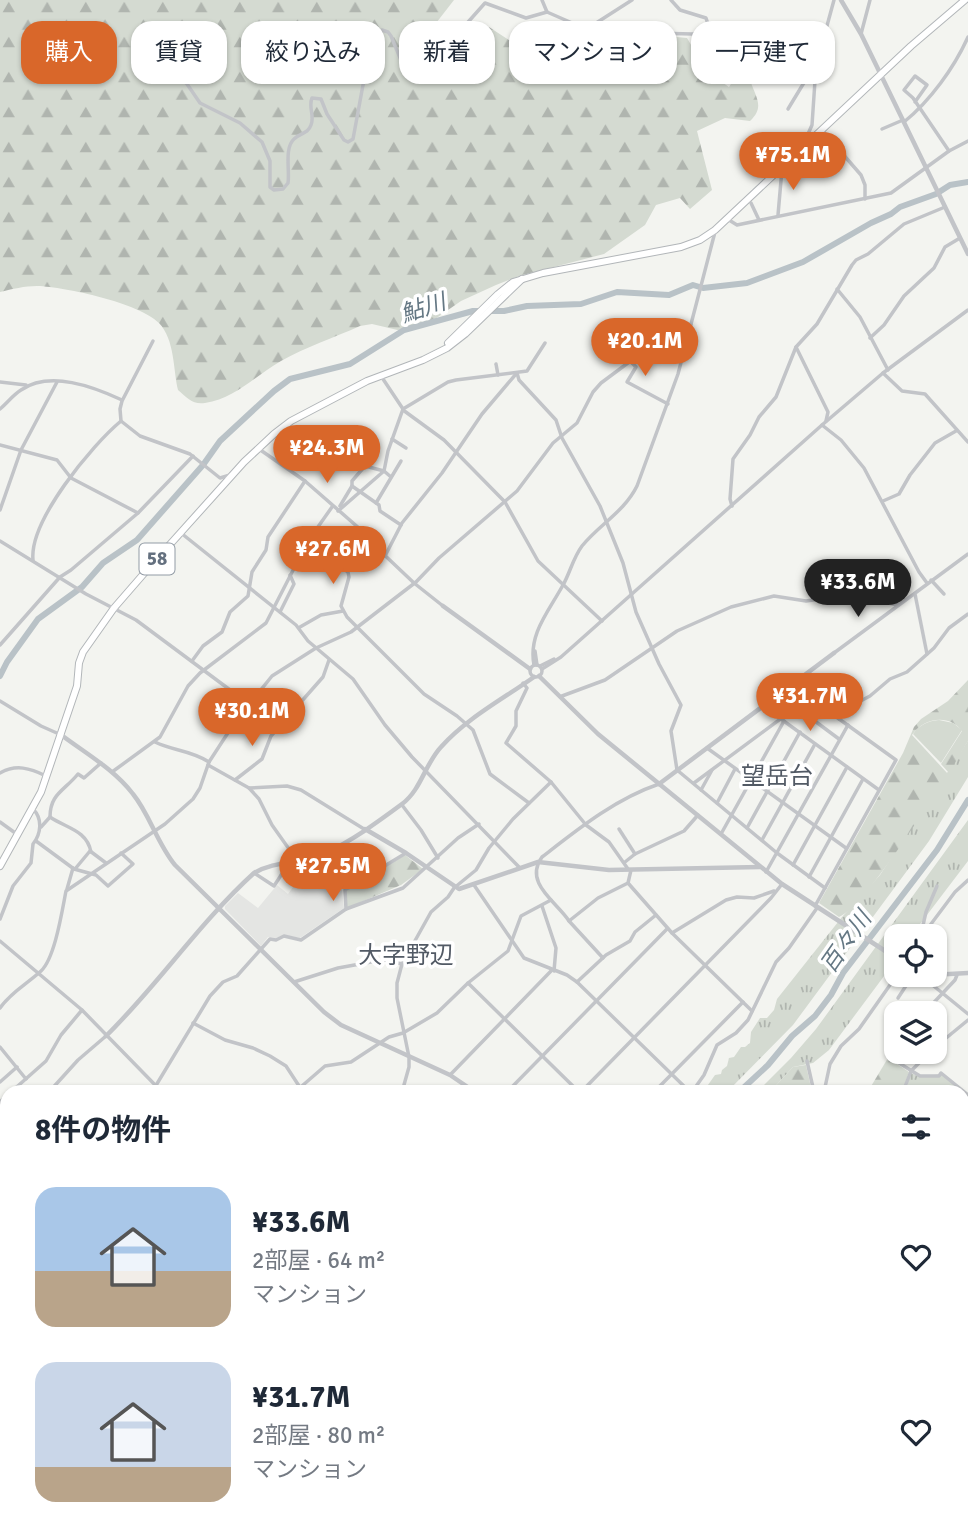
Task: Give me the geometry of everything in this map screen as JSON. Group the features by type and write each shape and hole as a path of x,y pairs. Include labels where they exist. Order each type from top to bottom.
{"main road":[{"name":"58","path":"473,323 505,287 522,279 681,247 700,240 729,220 822,130 965,0"},
{"name":"58","path":"0,866 33,809 46,776 76,686 83,652 114,608 217,492 258,448 291,421 381,376 432,355 497,303 522,279"}],"street":[{"path":"542,0 547,12"},
{"path":"671,0 684,12 707,21"},
{"path":"828,21 834,0"},
{"path":"841,0 861,34 968,254"},
{"path":"861,34 870,0"},
{"path":"598,21 628,1"},
{"path":"187,84 200,103 240,123 262,142 270,161 270,187 278,190 288,183 290,143 309,130 312,123 312,98 321,99 327,114 344,140 348,142 354,139 363,85 383,30 391,36 403,65 412,69 449,53 461,30 485,3 526,18 547,12 568,21"},
{"path":"882,129 903,121 919,109 957,59 968,37"},
{"path":"915,102 927,85 915,76 904,90 949,151"},
{"path":"788,109 803,84"},
{"path":"800,151 812,125 814,84"},
{"path":"822,130 861,175 866,185 865,199"},
{"path":"729,220 737,225 891,193 949,151 968,141"},
{"path":"778,215 782,169"},
{"path":"751,203 759,220"},
{"path":"732,506 730,499 733,459 775,397 796,347 817,324 856,260 868,254 904,224 945,206"},
{"path":"536,670 534,645 538,625 563,585 582,546 630,500 637,486 668,404 698,302 715,230"},
{"path":"870,338 884,325 904,296 934,268 945,247 960,238"},
{"path":"837,289 860,317 888,370"},
{"path":"55,1085 133,1009 188,942 254,873 265,867 326,853 401,804 418,785 439,749 467,724 523,683 536,670 561,657 824,423 883,373 968,310"},
{"path":"66,891 153,831 193,799 208,764 249,704 272,676 316,648 339,639 356,628 414,583 517,491 553,443 577,423 593,392 629,361 691,324"},
{"path":"153,341 122,401 121,421 140,436 193,456 220,478"},
{"path":"338,511 384,471 403,409 448,382 529,369 545,343"},
{"path":"796,347 828,412 824,423"},
{"path":"629,361 636,367 627,382 668,404"},
{"path":"496,364 498,375"},
{"path":"517,373 519,380 556,420 561,435 592,491 623,563 630,596 681,705 671,731 677,770 777,853 825,888"},
{"path":"385,556 401,525 442,473 482,414 517,373"},
{"path":"883,373 902,391 925,394 968,442"},
{"path":"381,376 403,409 456,451 505,502 538,561 602,621"},
{"path":"0,382 29,386 79,382 122,401"},
{"path":"0,510 21,450 57,382"},
{"path":"0,409 29,386"},
{"path":"33,560 41,525 96,444 121,421"},
{"path":"824,423 856,458 883,501 919,572 944,594"},
{"path":"883,501 899,494 935,443 956,431"},
{"path":"392,439 406,449"},
{"path":"0,445 57,460 71,478 138,513"},
{"path":"258,448 305,481 360,529 414,583 511,655 536,670 584,721 766,872 884,950"},
{"path":"0,645 60,578 138,513 193,456"},
{"path":"376,503 401,461"},
{"path":"338,511 352,486 352,481 365,466 384,471 391,477"},
{"path":"220,478 234,473"},
{"path":"217,492 220,478"},
{"path":"192,661 208,641 222,632 230,612 248,596 252,572 267,550 268,537 305,481"},
{"path":"352,486 376,503 380,511 401,525"},
{"path":"112,772 155,742 164,731 188,686 204,670 260,629 308,541 332,507"},
{"path":"181,533 299,627 316,648 353,679 386,725 426,772 520,868"},
{"path":"342,568 351,552 368,539"},
{"path":"0,541 86,594 135,620 249,704"},
{"path":"308,541 342,568 349,577 341,600 343,611 356,628 424,694 467,724 477,735 490,774 528,803"},
{"path":"249,788 287,786 301,790 406,853 454,888 474,885 538,862 622,799 659,784 968,554"},
{"path":"279,612 288,600 294,584 289,575"},
{"path":"914,593 927,654"},
{"path":"280,594 288,600"},
{"path":"562,696 611,677 677,631 731,607 775,596 806,601 850,595 898,605"},
{"path":"299,627 321,615 343,611"},
{"path":"839,719 849,707 870,696 890,679 907,672 927,654 948,628 968,614"},
{"path":"236,780 262,759 271,736 323,677 330,660"},
{"path":"523,683 527,688 516,711 516,726 506,743 551,782 586,825 609,842 630,870 628,883 667,929 751,1011"},
{"path":"696,1085 704,1075 717,1045 736,1033 748,1020 776,962 789,948 816,907 896,760 792,684"},
{"path":"694,783 810,697"},
{"path":"0,701 41,726 60,734 112,772 133,794 163,851 175,865 324,1012 341,1025 450,1075 465,1085"},
{"path":"764,706 879,790"},
{"path":"796,708 839,740"},
{"path":"722,834 782,720"},
{"path":"766,872 848,725"},
{"path":"747,828 800,732"},
{"path":"155,742 170,749 195,753 208,764 249,788 259,799 272,825 289,849 288,863 274,886 254,873"},
{"path":"762,840 815,744"},
{"path":"707,748 846,848"},
{"path":"39,829 50,817 50,803 56,794 66,789 78,774 84,778 101,763"},
{"path":"0,773 28,767 46,776"},
{"path":"793,865 847,767"},
{"path":"701,790 713,769"},
{"path":"717,803 736,769"},
{"path":"809,877 863,779"},
{"path":"404,1085 409,1057 397,998 397,983 402,964 431,912 476,870 528,803 551,782"},
{"path":"401,804 438,858"},
{"path":"0,919 13,886 31,863 33,844 39,829 39,814 33,809"},
{"path":"625,862 635,854 684,831 698,815"},
{"path":"50,817 63,826 78,831 89,842 91,852 106,863"},
{"path":"0,822 19,835"},
{"path":"157,1085 210,996 223,982 237,976 270,939 276,940 284,936 300,940 346,909 403,888 458,838 479,824"},
{"path":"618,829 635,854"},
{"path":"36,841 74,868 90,874 108,886 133,864 121,853"},
{"path":"0,1008 13,991 38,973 49,960 74,868 91,852"},
{"path":"346,909 345,890 406,853"},
{"path":"538,862 630,870 761,867"},
{"path":"538,862 538,884 603,958"},
{"path":"931,924 968,880"},
{"path":"569,922 598,898 628,883"},
{"path":"587,1085 782,884"},
{"path":"474,885 524,958 567,975 577,982 683,1085"},
{"path":"924,924 937,886"},
{"path":"672,933 726,900 737,897 754,898 776,891"},
{"path":"306,1085 325,1066 351,1062 389,1037 437,1013 468,982 508,951 522,916 551,900"},
{"path":"450,1075 553,970 556,948 542,906"},
{"path":"577,982 603,958 630,941 635,932 656,915"},
{"path":"514,1085 667,929"},
{"path":"0,941 82,1010 155,1085"},
{"path":"294,982 338,968 371,962 386,960 402,964"},
{"path":"947,975 967,972"},
{"path":"935,1001 957,975"},
{"path":"468,982 572,1085"},
{"path":"826,1085 830,1064 841,1046 859,1029 889,987"},
{"path":"898,998 905,987"},
{"path":"936,987 968,1014"},
{"path":"661,1085 743,1002"},
{"path":"20,1085 46,1061 61,1035 82,1010"},
{"path":"947,1037 968,1020"},
{"path":"193,1023 225,1040 270,1056 286,1066 298,1085"},
{"path":"0,1047 26,1079"},
{"path":"807,1061 812,1085"},
{"path":"901,1064 920,1076 939,1076 941,1073 956,1085"},
{"path":"906,1085 911,1071 918,1064"},
{"path":"0,1082 17,1067"}],"shaded area":[{"path":"310,874 336,893 342,889 344,908 300,938 284,935 268,937 261,946 225,909 238,893 258,908 277,885 288,894 301,876"}],"green space":[{"path":"0,0 454,0 438,21 399,21 399,84 495,84 495,31 509,40 509,84 677,84 677,37 687,38 691,45 691,84 725,84 729,87 731,84 752,84 757,97 757,111 750,121 725,118 697,131 712,190 690,209 680,198 656,205 645,225 604,254 519,276 496,285 461,301 425,326 406,332 372,324 360,326 290,356 245,386 216,401 197,403 178,390 173,355 164,330 159,323 136,309 101,297 50,287 32,286 0,292"},
{"path":"968,680 968,741 949,773 941,764 962,731 957,725 936,720 923,725 912,735 948,774 880,875 850,909 839,917 819,903 903,753 914,727 921,719 948,701"},
{"path":"939,720 953,723 962,730 941,763 913,734 924,724"},
{"path":"968,741 968,777 929,841 793,1025 734,1085 708,1085 715,1075 721,1074 729,1058 750,1043 751,1032 760,1018 767,1018 774,1010 777,999 842,917 880,875"},
{"path":"968,820 968,861 920,924 892,924"},
{"path":"405,855 423,869 401,885 347,908 346,891"},
{"path":"884,936 884,976 829,1050 813,1063 793,1067 776,1085 764,1085 816,1029"},
{"path":"884,1064 897,1064 909,1072 904,1085 872,1085"},
{"path":"806,1065 810,1085 776,1085 793,1067"},
{"path":"911,1073 920,1077 941,1074 954,1085 907,1085"}],"waterway":[{"name":"鮎川","path":"0,676 38,619 82,587 103,563 137,540 203,465 220,441 290,379 350,364 404,330 473,311 581,304 617,292 669,295 693,285 703,288 747,283 803,262 900,207 936,194 950,185 968,182"},
{"name":"百々川","path":"747,1085 768,1065 792,1036 815,1016 843,973 937,850 968,800"}],"district":[{"name":"望岳台","path":"777,776"},
{"name":"大字野辺","path":"406,955"}]}
